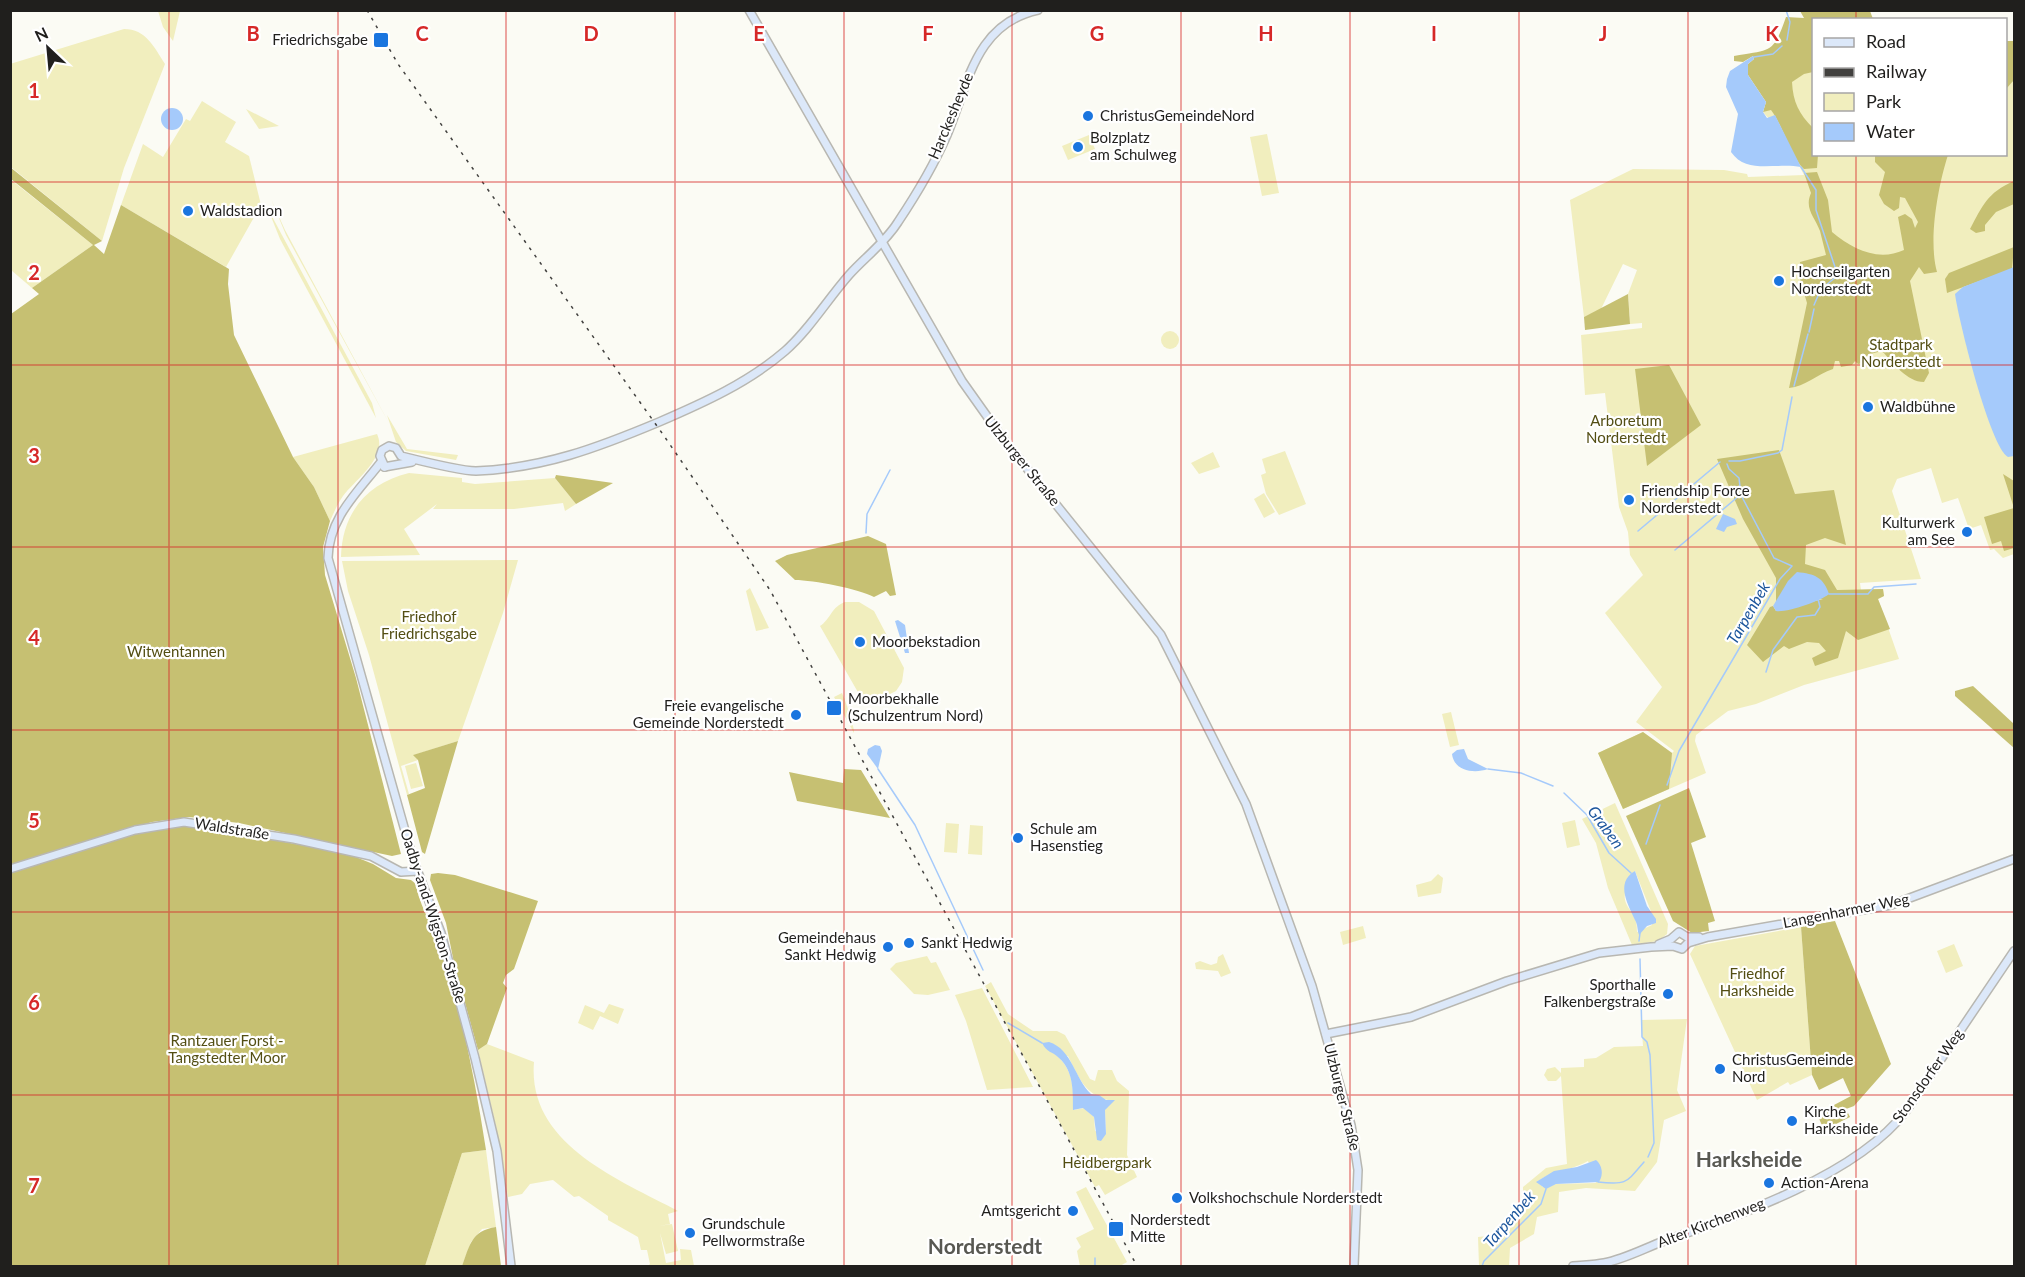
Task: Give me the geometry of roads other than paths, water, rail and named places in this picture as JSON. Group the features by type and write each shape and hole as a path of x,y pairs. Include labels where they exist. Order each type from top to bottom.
{"main road":[{"name":"Ulzburger Straße","path":"749,10 981,410 1150,620 1168,648 1239,788 1286,912 1324,1025 1357,1156 1354,1266"},
{"name":"Harckesheyde","path":"827,305 858,264 883,242 901,217 946,138 978,52 999,31 1020,17 1038,10"},
{"name":"Oadby-and-Wigston-Straße","path":"511,1266 502,1185 490,1118 441,933 418,871 328,557 330,543 341,512 359,488 383,464 381,452 386,447 396,448 400,459 462,467 472,471 532,465 578,455 704,403 749,378 784,352 827,305"},
{"path":"383,464 393,467 400,459"},
{"name":"Waldstraße","path":"10,869 135,830 184,822 294,839 371,856 401,872 418,871"},
{"name":"Langenharmer Weg","path":"1672,943 1677,933 1687,940 1886,906 1919,896 2014,859"},
{"name":"Langenharmer Weg","path":"1326,1034 1411,1017 1526,974 1577,960 1672,943 1682,949 1687,940"},
{"name":"Stonsdorfer Weg","path":"1791,1190 1845,1164 1872,1146 1906,1111 1997,975"},
{"name":"Langenharmer Weg","path":"1324,1025 1366,1025"},
{"name":"Alter Kirchenweg","path":"1573,1266 1612,1261 1731,1218 1791,1190"}],"water":[{"path":"1753,56 1754,59 1748,64 1748,75 1766,102 1763,112 1767,118 1775,115 1801,167 1754,166 1738,159 1731,152 1738,114 1726,87 1727,79 1730,71"},
{"path":"172,108 180,111 183,119 180,127 172,130 164,127 161,119 164,111"},
{"path":"2014,267 2014,456 2008,457 2001,448 1984,408 1968,354 1955,294 1963,287"},
{"path":"1723,514 1735,519 1737,524 1727,527 1724,532 1716,529"},
{"path":"1797,572 1818,577 1829,594 1803,606 1776,611 1773,606 1788,581"},
{"path":"898,620 905,625 909,653 905,653 895,621"},
{"path":"875,745 880,746 882,751 878,769 867,754 868,749"},
{"path":"1464,749 1468,759 1488,769 1471,771 1456,764 1452,754"},
{"path":"1635,871 1647,906 1656,919 1656,923 1647,926 1639,935 1624,888 1625,882"},
{"path":"1049,1042 1063,1051 1091,1094 1099,1095 1106,1100 1115,1100 1105,1110 1106,1134 1101,1141 1097,1140 1094,1117 1083,1108 1073,1110 1073,1090 1068,1069 1042,1043"},
{"path":"1596,1160 1602,1170 1599,1182 1556,1184 1546,1189 1536,1182 1554,1171 1577,1167"}],"waterway":[{"path":"1786,10 1790,22 1787,40"},
{"path":"1754,57 1773,54 1782,46"},
{"name":"Tarpenbek","path":"1801,167 1816,190 1816,210 1836,270 1836,277 1821,289 1814,305"},
{"name":"Tarpenbek","path":"1809,332 1814,309"},
{"name":"Tarpenbek","path":"1794,386 1808,334"},
{"name":"Tarpenbek","path":"1729,461 1740,461 1778,453 1782,450 1792,397"},
{"path":"1638,531 1720,462"},
{"name":"Tarpenbek","path":"1667,785 1679,751 1780,579 1792,566 1774,558 1741,495 1739,478 1727,464"},
{"path":"866,533 867,514 890,470"},
{"path":"1675,550 1740,495"},
{"path":"1829,594 1868,594 1874,587 1916,584"},
{"path":"1766,672 1773,650 1797,617 1815,615 1820,607 1818,599"},
{"path":"878,769 915,825 983,970"},
{"name":"Graben","path":"1488,769 1521,773 1553,786"},
{"name":"Graben","path":"1564,793 1587,815 1609,853 1631,873"},
{"name":"Tarpenbek","path":"1646,844 1660,805"},
{"name":"Tarpenbek","path":"1639,941 1640,933"},
{"name":"Tarpenbek","path":"1640,959 1642,1037 1647,1042 1650,1055 1654,1143 1648,1157"},
{"path":"1008,1023 1042,1043"},
{"name":"Tarpenbek","path":"1598,1182 1621,1183 1644,1162"},
{"name":"Tarpenbek","path":"1482,1266 1484,1261 1541,1204 1546,1189"},
{"path":"1095,1258 1095,1266"}],"railway":[{"path":"367,10 398,64 662,433 770,590 1137,1266"}],"place":[{"name":"Friedrichsgabe","path":"381,40"},
{"name":"ChristusGemeindeNord","path":"1088,116"},
{"name":"Bolzplatz am Schulweg","path":"1078,147"},
{"name":"Waldstadion","path":"188,211"},
{"name":"Hochseilgarten Norderstedt","path":"1779,281"},
{"name":"Waldbühne","path":"1868,407"},
{"name":"Friendship Force Norderstedt","path":"1629,500"},
{"name":"Kulturwerk am See","path":"1967,532"},
{"name":"Moorbekstadion","path":"860,642"},
{"name":"Moorbekhalle (Schulzentrum Nord)","path":"834,708"},
{"name":"Freie evangelische Gemeinde Norderstedt","path":"796,715"},
{"name":"Schule am Hasenstieg","path":"1018,838"},
{"name":"Sankt Hedwig","path":"909,943"},
{"name":"Gemeindehaus Sankt Hedwig","path":"888,947"},
{"name":"Sporthalle Falkenbergstraße","path":"1668,994"},
{"name":"ChristusGemeinde Nord","path":"1720,1069"},
{"name":"Kirche Harksheide","path":"1792,1121"},
{"name":"Action-Arena","path":"1769,1183"},
{"name":"Volkshochschule Norderstedt","path":"1177,1198"},
{"name":"Amtsgericht","path":"1073,1211"},
{"name":"Norderstedt Mitte","path":"1116,1229"},
{"name":"Grundschule Pellwormstraße","path":"690,1233"}],"district":[{"name":"Harksheide","path":"1749,1160"},
{"name":"Norderstedt","path":"985,1247"}],"park label":[{"name":"Stadtpark Norderstedt","path":"1901,354"},
{"name":"Arboretum Norderstedt","path":"1626,430"},
{"name":"Friedhof Friedrichsgabe","path":"429,626"},
{"name":"Witwentannen","path":"176,652"},
{"name":"Friedhof Harksheide","path":"1757,982"},
{"name":"Rantzauer Forst - Tangstedter Moor","path":"227,1050"},
{"name":"Heidbergpark","path":"1107,1163"}]}
